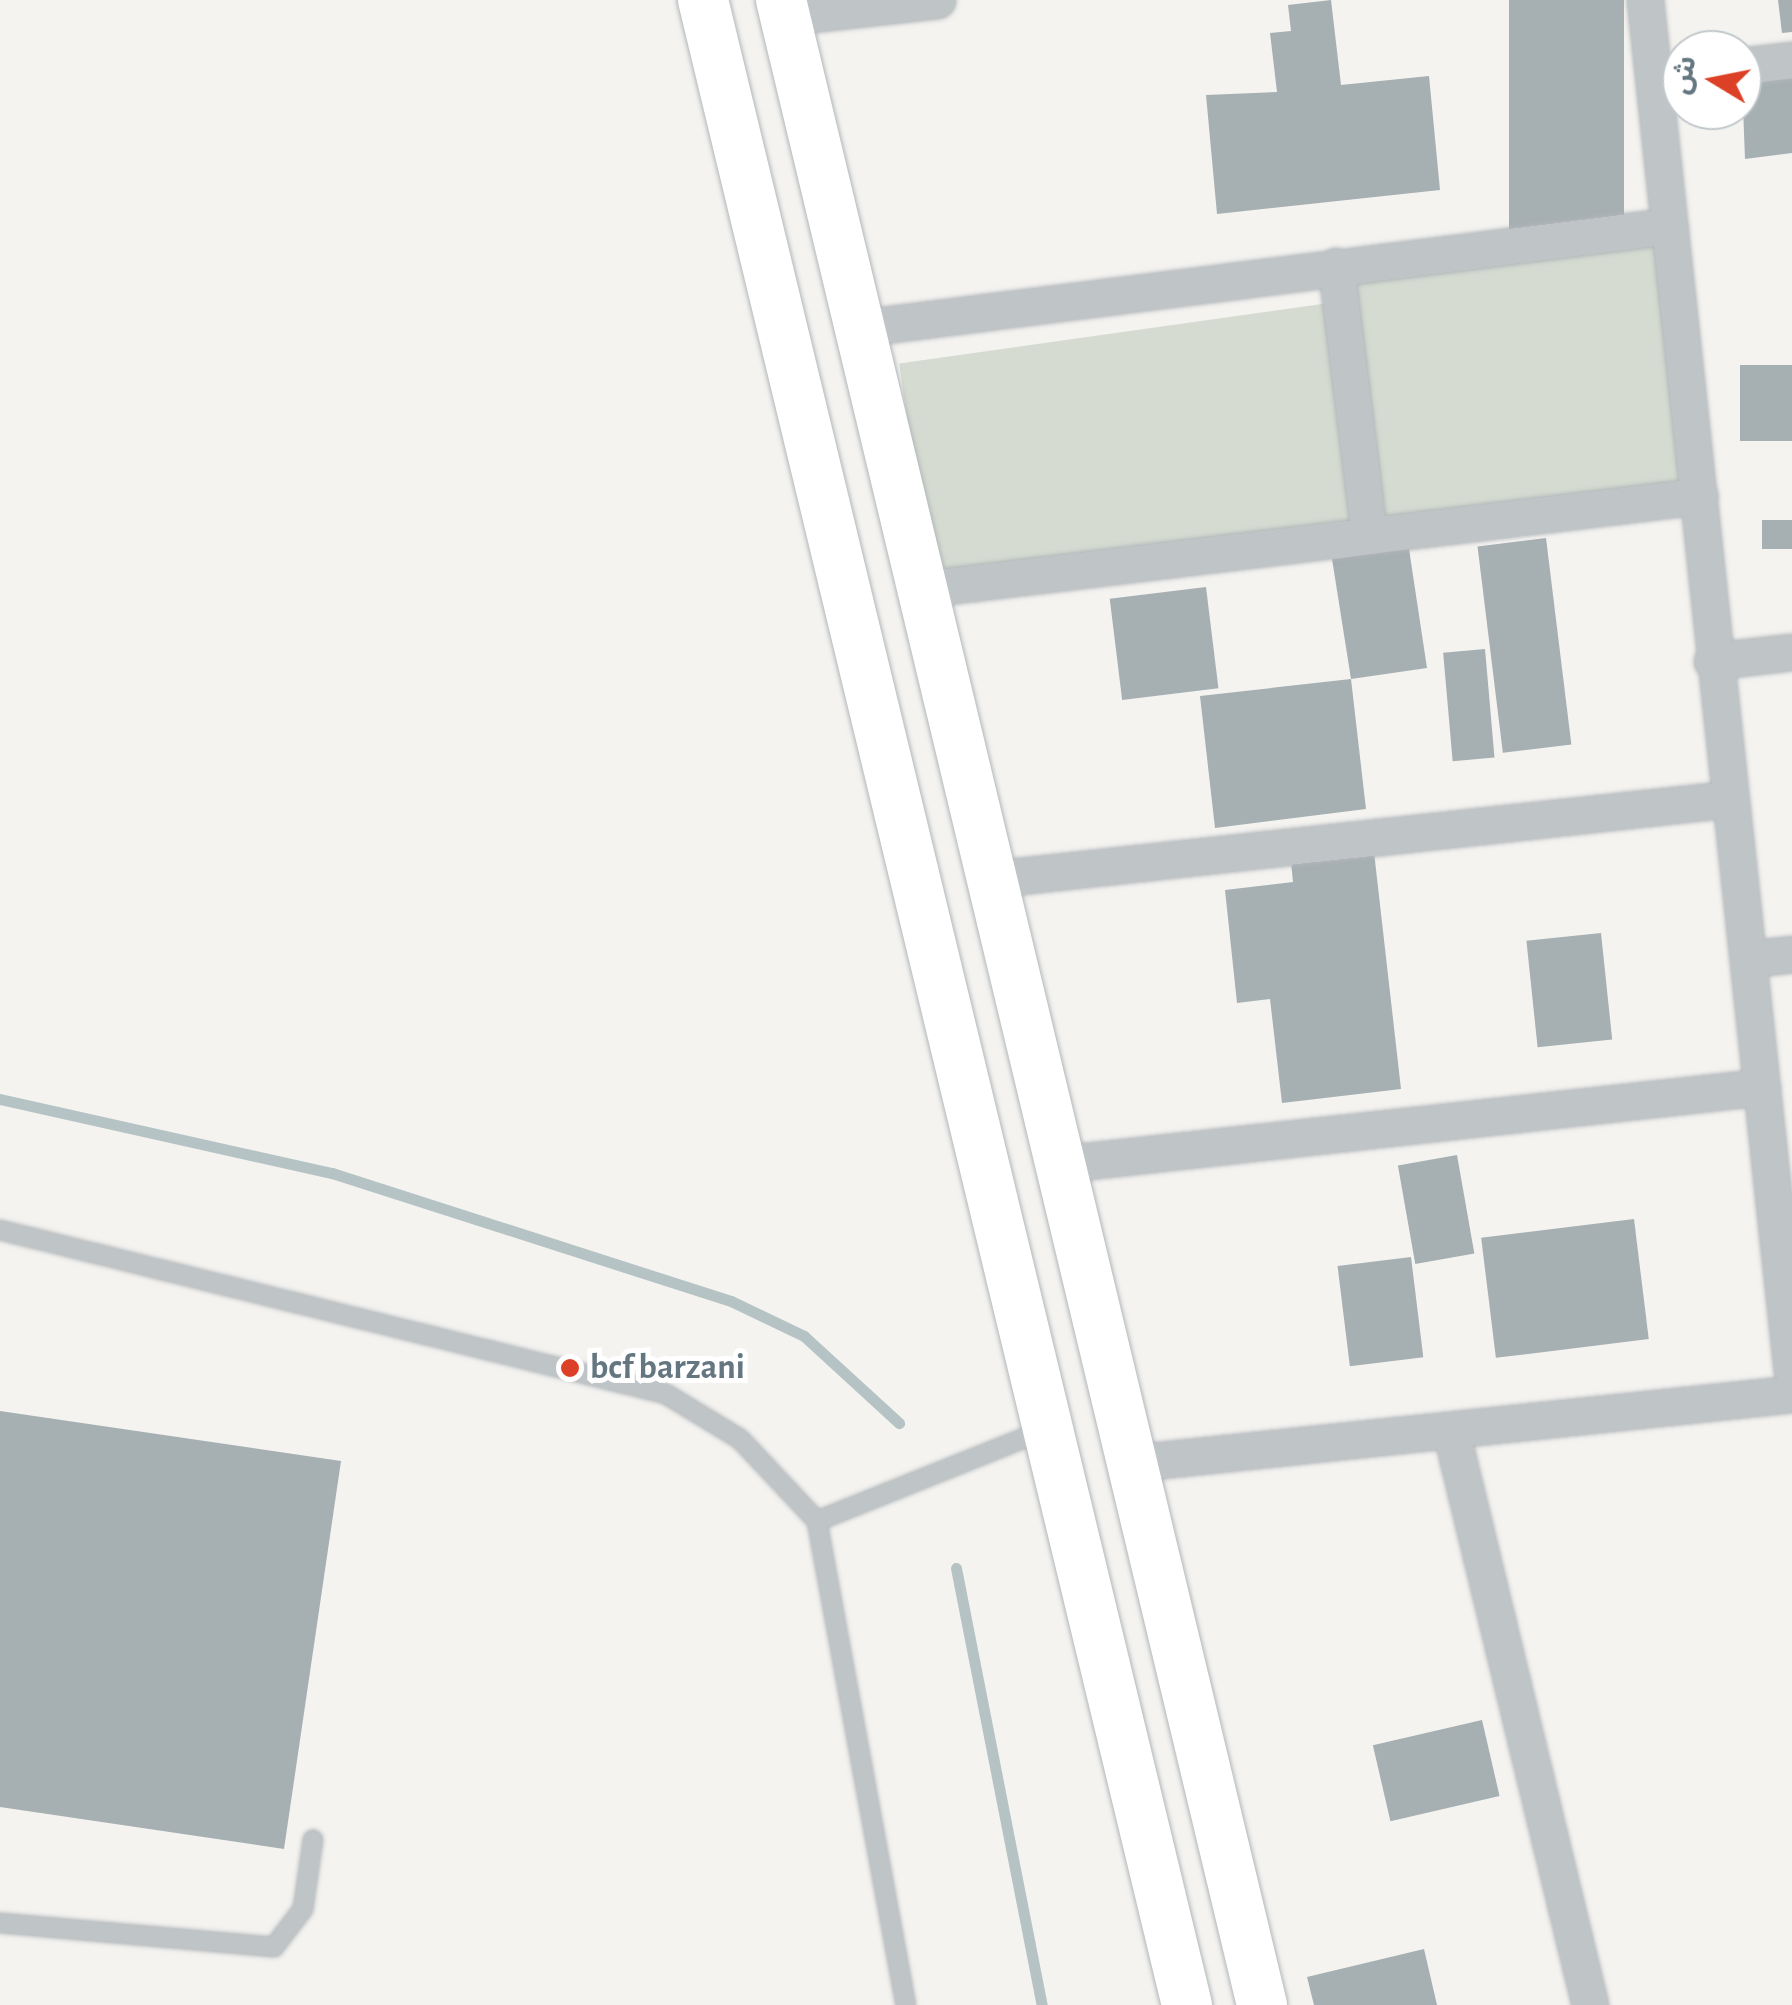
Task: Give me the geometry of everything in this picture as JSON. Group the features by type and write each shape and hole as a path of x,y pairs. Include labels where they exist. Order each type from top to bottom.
{"street":[{"path":"703,0 1188,2005"},
{"path":"937,0 783,8 1262,2005"},
{"path":"1645,0 1662,57"},
{"path":"1762,64 1792,60"},
{"path":"1668,130 1670,226 1712,661 1762,1087 1784,1227 1792,1370"},
{"path":"860,328 1670,226"},
{"path":"1336,266 1370,534"},
{"path":"822,491 896,480"},
{"path":"922,589 1699,496"},
{"path":"1712,661 1792,652"},
{"path":"992,878 1730,799"},
{"path":"1748,959 1792,954"},
{"path":"1060,1164 1762,1087"},
{"path":"1132,1463 1792,1394"},
{"path":"1451,1431 1590,2005"}],"lane":[{"path":"0,1230 666,1394 740,1439 817,1520 906,2005"},
{"path":"817,1520 1048,1428"},
{"path":"0,1923 274,1947 303,1909 313,1840"}],"shaded area":[{"path":"1655,246 1680,488 1379,519 1354,278"},
{"path":"1329,303 1360,523 930,583 899,363"}],"building":[{"path":"1331,0 1341,85 1429,76 1440,190 1217,214 1206,95 1277,92 1270,33 1291,31 1288,5"},
{"path":"1509,0 1624,0 1624,233 1509,233"},
{"path":"1778,0 1792,0 1792,32 1782,33"},
{"path":"1792,74 1792,153 1745,159 1744,130 1762,130 1762,78"},
{"path":"1740,365 1792,365 1792,441 1740,441"},
{"path":"1762,520 1792,520 1792,549 1762,549"},
{"path":"1546,538 1571,744 1503,753 1478,546"},
{"path":"1409,549 1427,668 1351,679 1332,559"},
{"path":"1206,587 1218,688 1122,700 1110,599"},
{"path":"1485,649 1494,758 1453,761 1443,653"},
{"path":"1351,679 1366,809 1215,828 1200,696"},
{"path":"1374,852 1401,1089 1282,1103 1270,999 1237,1003 1225,890 1293,882 1291,862"},
{"path":"1601,933 1612,1039 1538,1047 1526,941"},
{"path":"1457,1155 1474,1253 1415,1264 1398,1165"},
{"path":"1634,1219 1649,1339 1496,1358 1481,1238"},
{"path":"1411,1257 1423,1357 1350,1366 1338,1266"},
{"path":"0,1411 341,1461 284,1849 0,1807"},
{"path":"1482,1720 1500,1796 1390,1821 1373,1745"},
{"path":"1424,1949 1437,2005 1314,2005 1307,1977"}],"waterway":[{"path":"0,1099 332,1173 731,1301 804,1336 899,1423"},
{"path":"956,1568 1042,2005"}],"place":[{"name":"bcf barzani","path":"570,1368"}]}
